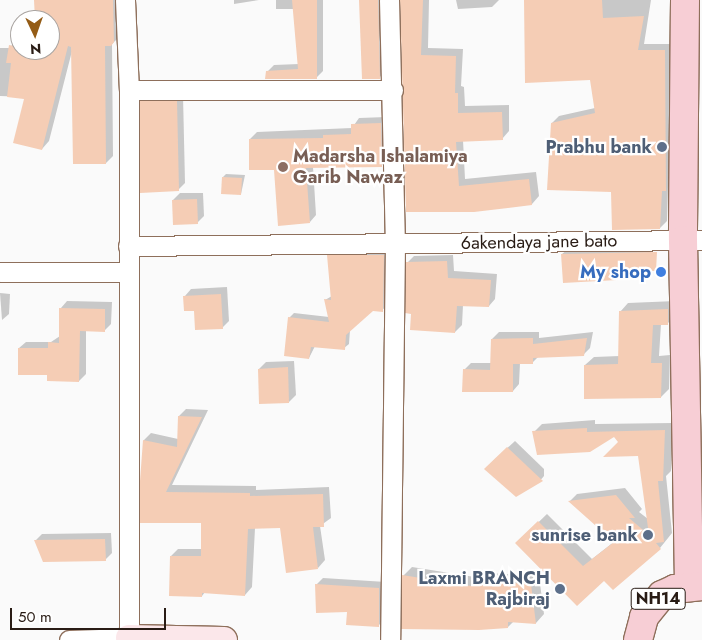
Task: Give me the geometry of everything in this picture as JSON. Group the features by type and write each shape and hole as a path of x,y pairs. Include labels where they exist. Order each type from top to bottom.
{"main road":[{"name":"NH14","path":"638,640 644,617 662,595 695,586 692,240 685,0"},
{"path":"129,639 224,640"}],"street":[{"path":"69,640 129,639 129,90 125,0"},
{"path":"389,0 393,90 394,244 390,640"},
{"path":"129,90 393,90"},
{"name":"6akendaya jane bato","path":"128,246 692,240"},
{"path":"0,272 129,272"}],"building":[{"path":"34,0 113,0 114,42 111,46 105,46 106,164 73,164 71,47 68,46 42,150 13,143 24,99 7,97 11,63 6,63 9,45 10,60 60,60 60,10 34,10"},
{"path":"292,0 317,0 317,79 265,79 266,71 298,69"},
{"path":"359,0 378,0 380,79 362,79"},
{"path":"400,0 423,0 421,55 456,56 455,93 458,93 458,113 502,112 503,140 456,142 459,186 529,179 532,205 474,212 406,212"},
{"path":"524,0 602,0 603,18 644,16 638,50 665,50 666,191 662,191 660,229 612,230 611,192 547,190 551,123 595,113 590,80 525,83"},
{"path":"140,101 177,101 179,191 140,193"},
{"path":"381,123 382,167 306,168 310,223 278,226 274,170 249,170 249,139 323,138 323,135 351,134 351,124"},
{"path":"222,177 242,178 241,195 221,194"},
{"path":"197,199 198,224 173,225 172,200"},
{"path":"657,252 656,271 618,270 617,280 563,283 561,254"},
{"path":"327,255 384,255 383,312 373,311 346,335 345,350 311,347 309,359 284,356 288,317 329,322 324,299 331,300"},
{"path":"447,261 448,278 491,280 489,307 457,306 455,333 410,330 411,314 405,313 406,262"},
{"path":"221,294 223,329 195,330 194,311 184,311 183,296"},
{"path":"59,308 105,309 105,332 80,331 79,382 47,381 47,375 18,375 18,348 48,348 48,342 59,343"},
{"path":"668,309 668,325 653,325 651,363 662,363 661,398 584,399 584,365 618,364 619,311"},
{"path":"533,338 533,344 587,338 584,356 533,358 533,364 513,364 513,392 462,392 463,369 490,370 491,339"},
{"path":"288,367 289,403 259,404 258,369"},
{"path":"178,416 202,417 166,492 250,493 250,496 323,494 324,527 313,527 318,569 286,573 280,528 248,529 245,596 202,593 202,597 169,596 170,556 201,556 201,523 140,523 140,481 143,440 177,447"},
{"path":"587,428 587,432 665,430 663,481 658,481 664,542 656,543 661,549 613,590 604,581 577,606 515,543 538,521 583,566 614,542 568,501 616,495 635,518 629,518 649,535 638,456 603,457 618,442 614,437 590,452 537,455 532,431"},
{"path":"507,447 543,481 516,497 484,469"},
{"path":"105,539 106,561 43,562 34,540"},
{"path":"402,575 471,586 476,581 531,584 536,624 508,622 508,628 479,630 401,629"},
{"path":"315,584 379,588 379,627 346,625 347,612 316,613"}],"place":[{"name":"Prabhu bank","path":"662,147"},
{"name":"Madarsha Ishalamiya Garib Nawaz","path":"283,167"},
{"name":"My shop","path":"661,272"},
{"name":"sunrise bank","path":"648,535"},
{"name":"Laxmi BRANCH Rajbiraj","path":"560,589"}]}
